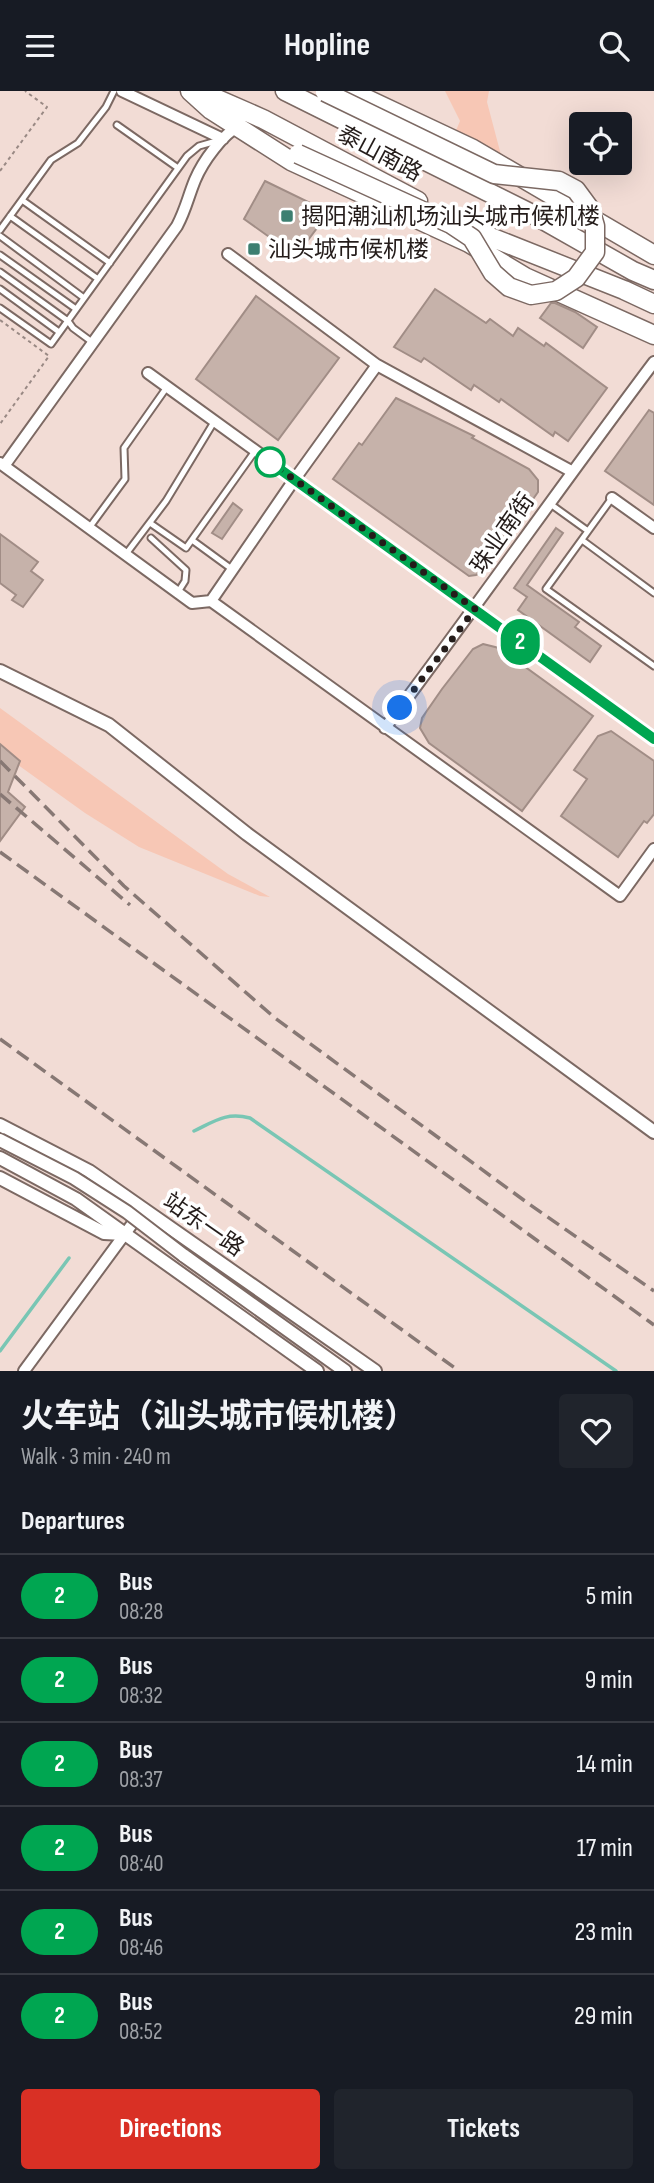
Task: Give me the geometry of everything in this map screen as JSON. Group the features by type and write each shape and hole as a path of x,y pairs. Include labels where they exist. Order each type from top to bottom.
{"highway":[{"path":"190,91 211,110 242,126 451,224 472,238 493,273 509,287 531,295 556,291 576,278 595,252 593,217 576,190 559,181 494,174 324,92"},
{"name":"泰山南路","path":"285,91 536,216 633,271 654,280"},
{"name":"泰山南路","path":"350,91 473,149 654,255"},
{"path":"207,95 242,126"},
{"name":"泰山南路","path":"242,126 478,232 654,304"},
{"name":"泰山南路","path":"242,126 291,161 470,243 525,277 654,335"},
{"path":"536,216 626,240"},
{"path":"478,232 525,277"}],"street":[{"path":"122,91 242,126 195,179 187,207 177,226 2,464 192,603 211,601 620,896 654,849"},
{"path":"228,254 377,365 571,471"},
{"name":"珠业南街","path":"385,728 475,609 571,471 654,362"},
{"path":"211,601 377,365"},
{"path":"148,373 654,739"},
{"path":"612,498 654,528"},
{"path":"0,671 109,725 247,834 654,1132"},
{"name":"站东一路","path":"0,1125 89,1171 375,1371"},
{"path":"0,1140 74,1178 127,1212 345,1371"},
{"path":"0,1158 76,1199 314,1369"},
{"path":"0,1178 104,1234 124,1234"},
{"path":"24,1371 144,1208"}],"lane":[{"path":"0,230 51,160 78,143 106,107 114,91"},
{"path":"117,125 178,168"},
{"path":"0,308 51,344 187,156 199,146 242,126"},
{"path":"22,200 110,263"},
{"path":"10,216 98,279"},
{"path":"0,236 84,298"},
{"path":"0,254 76,309"},
{"path":"0,272 68,321 92,342"},
{"path":"0,289 59,332"},
{"path":"89,528 124,479 124,448 167,387"},
{"path":"126,554 150,523 214,422"},
{"path":"150,523 186,548 255,451"},
{"path":"612,498 546,589 654,666"},
{"path":"549,503 588,531"},
{"path":"151,538 187,570 185,581 178,592"},
{"path":"192,540 233,570"},
{"path":"582,540 654,593"}],"path":[{"path":"0,171 47,107 25,91"},
{"path":"0,320 49,356 0,424"}],"shaded area":[{"path":"445,91 489,91 487,102 501,155 455,133 460,121"},
{"path":"0,708 228,874 270,897 260,896 139,847 85,813 0,752"}],"building":[{"name":"揭阳潮汕机场汕头城市候机楼","path":"265,181 329,212 296,256 244,219"},
{"path":"435,289 486,323 490,319 513,336 518,328 544,346 546,343 607,388 568,441 555,432 553,436 501,399 499,402 474,385 471,390 424,358 421,362 394,347"},
{"path":"256,296 339,358 278,440 196,379"},
{"path":"551,303 575,312 597,327 583,348 540,318"},
{"path":"396,398 474,436 472,438 529,469 538,480 538,492 482,572 476,575 469,576 333,479"},
{"path":"649,410 654,413 654,505 605,471"},
{"path":"233,503 242,510 222,539 212,533"},
{"path":"556,528 563,533 527,585 579,622 575,627 601,646 590,662 518,610 527,597 514,588"},
{"path":"0,534 38,562 31,571 43,580 23,607 12,600 16,595 0,583"},
{"path":"483,644 499,648 593,716 522,811 429,743 420,728 422,718 442,689 473,649"},
{"path":"611,731 654,761 654,814 647,823 644,821 618,857 561,816 587,779 574,770 598,736"},
{"path":"0,744 20,761 8,792 25,807 0,841"}],"waterway":[{"path":"194,1131 227,1117 250,1118 616,1371"},
{"path":"0,1351 69,1258"}],"railway":[{"path":"0,761 124,886 275,1018 529,1204 654,1291"},
{"path":"0,794 130,905"},
{"path":"0,852 654,1325"},
{"path":"0,1039 459,1371"}],"bus line":[{"name":"2","path":"270,462 654,739"}],"place":[{"name":"揭阳潮汕机场汕头城市候机楼","path":"287,216"},
{"name":"汕头城市候机楼","path":"254,249"}],"route":[{"path":"270,462 475,609 400,708"}]}
